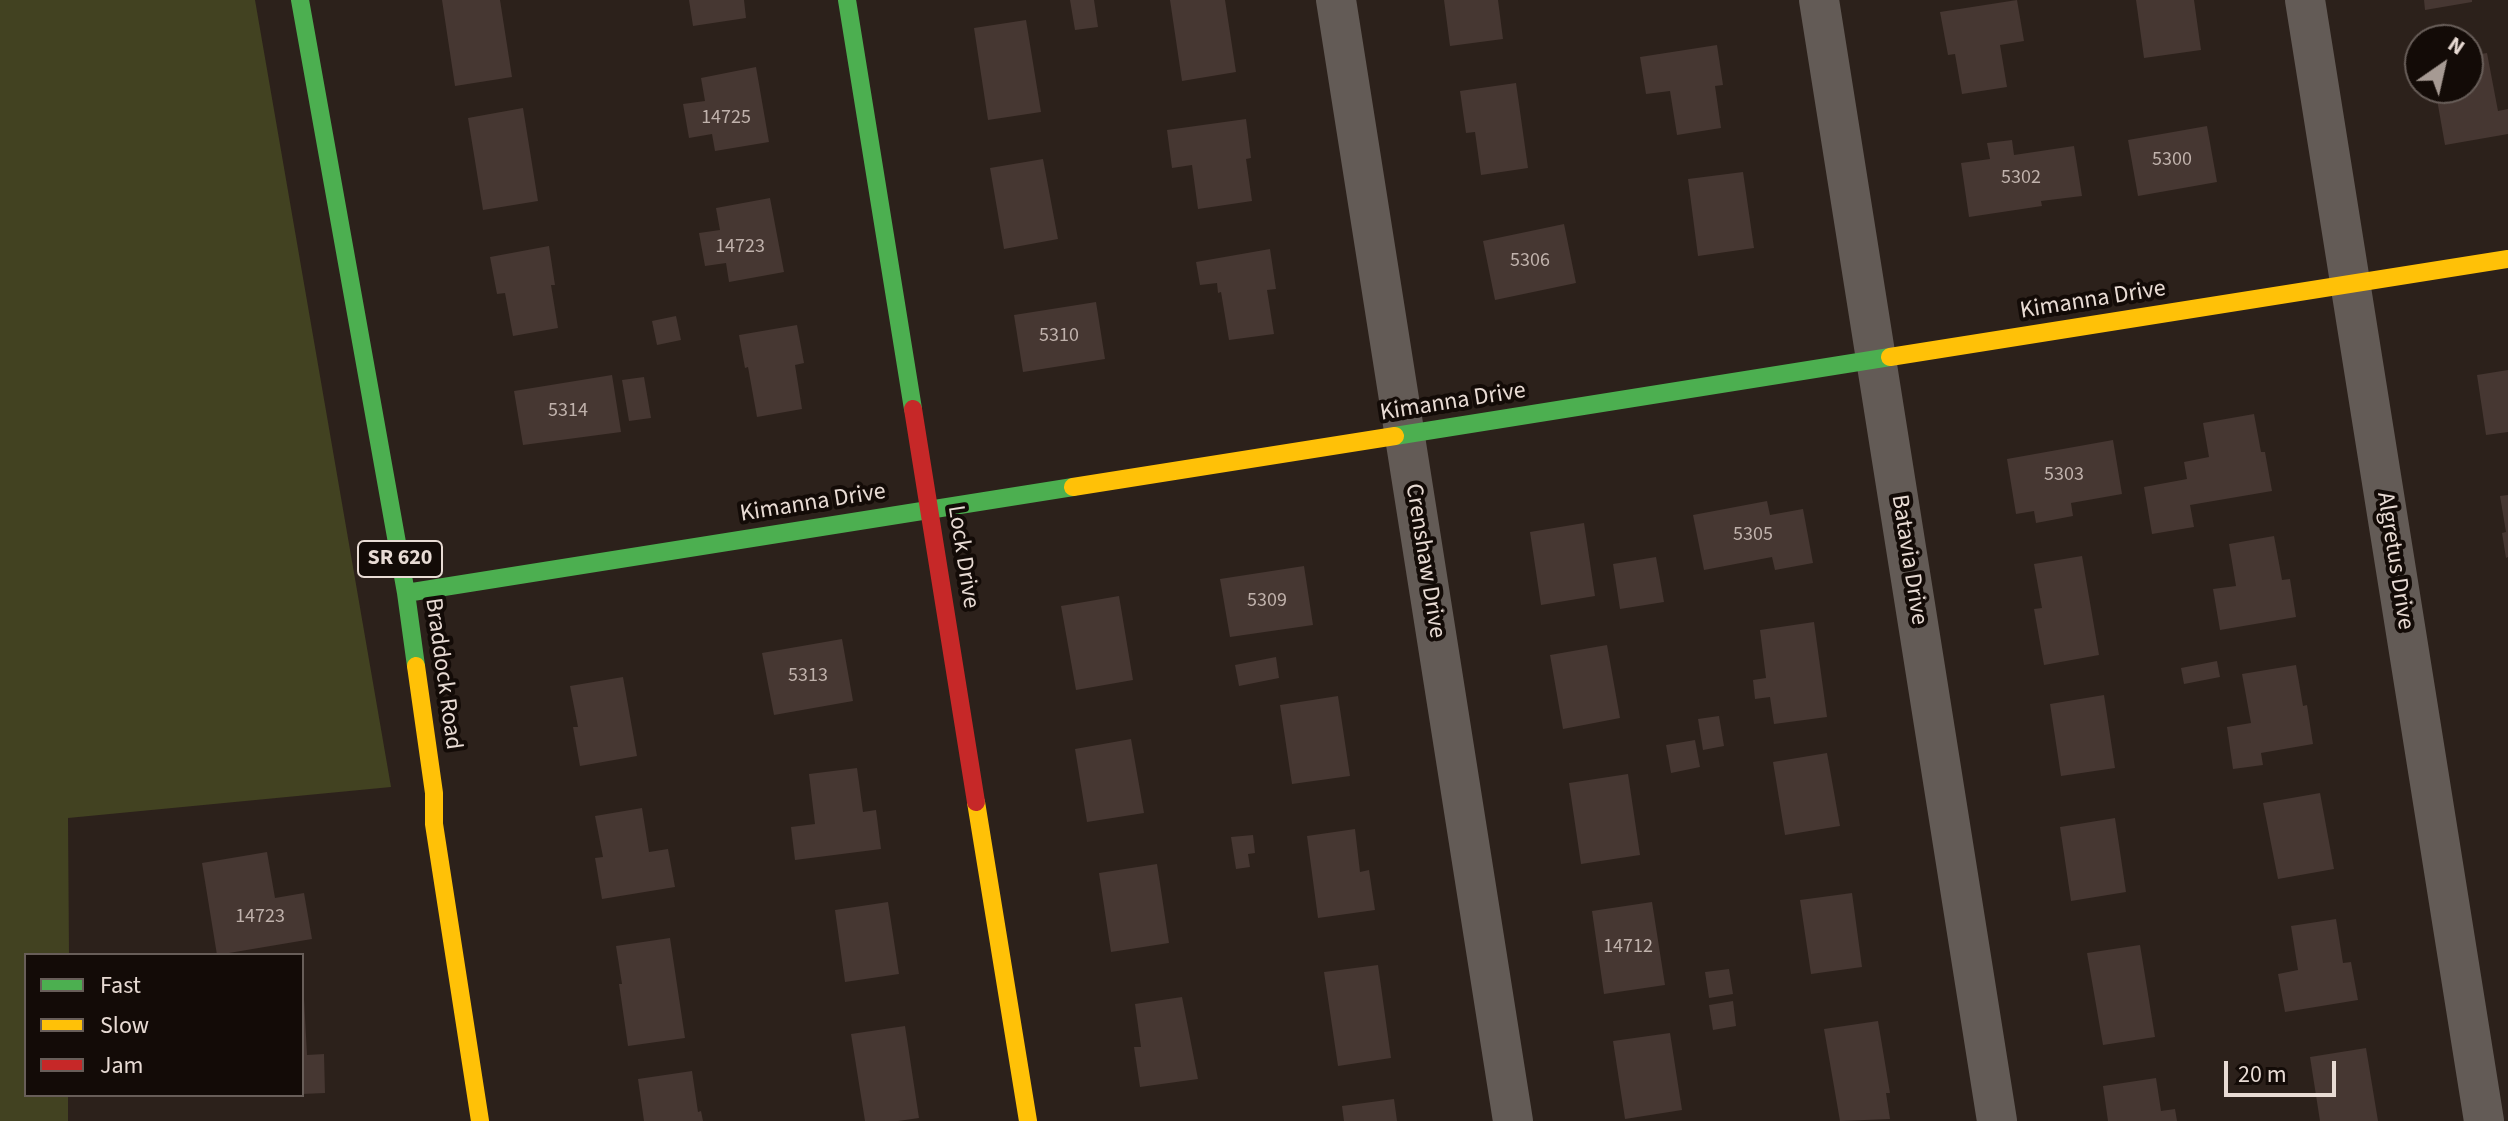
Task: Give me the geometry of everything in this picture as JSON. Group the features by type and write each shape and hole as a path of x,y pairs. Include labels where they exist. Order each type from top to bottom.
{"street":[{"name":"Braddock Road","path":"300,0 406,593 434,793 434,824 480,1121"},
{"name":"Lock Drive","path":"847,0 1028,1121"},
{"name":"Crenshaw Drive","path":"1336,0 1513,1121"},
{"name":"Batavia Drive","path":"1819,0 1997,1121"},
{"name":"Algretus Drive","path":"2305,0 2484,1121"},
{"name":"Kimanna Drive","path":"406,593 2508,259"}],"shaded area":[{"path":"0,0 255,0 391,787 68,818 69,953 24,953 24,1097 68,1097 68,1121 0,1121"}],"building":[{"path":"442,0 500,0 512,77 455,86"},
{"path":"689,0 744,0 746,18 693,26"},
{"path":"1070,0 1094,0 1098,27 1075,30"},
{"path":"1170,0 1225,0 1236,72 1182,81"},
{"path":"1444,0 1498,0 1503,39 1450,46"},
{"path":"2017,0 2024,41 2000,45 2007,87 1962,94 1955,54 1948,55 1940,12"},
{"path":"2136,0 2194,0 2201,50 2144,58"},
{"path":"2424,0 2472,0 2472,2 2425,10"},
{"path":"1026,20 1041,112 988,120 974,28"},
{"path":"1717,45 1723,85 1715,86 1721,128 1677,135 1670,91 1646,94 1640,57"},
{"path":"2484,53 2487,53 2498,111 2508,109 2508,134 2445,145 2438,104 2484,104"},
{"path":"756,67 769,142 715,151 712,134 689,138 683,104 705,101 701,78"},
{"path":"1516,83 1528,168 1481,175 1475,132 1466,133 1460,91"},
{"path":"523,108 538,201 483,210 468,118"},
{"path":"1246,119 1251,158 1246,159 1252,201 1198,209 1192,165 1172,168 1167,130"},
{"path":"2207,126 2217,182 2138,196 2128,140"},
{"path":"2012,140 2014,155 2074,146 2082,196 2041,201 2042,206 1969,217 1961,163 1990,159 1987,143"},
{"path":"1043,159 1058,239 1004,249 990,168"},
{"path":"1743,172 1754,248 1698,256 1688,179"},
{"path":"770,198 784,272 729,282 726,263 705,266 699,233 720,230 716,208"},
{"path":"1564,224 1576,283 1495,300 1483,241"},
{"path":"549,246 558,328 513,336 505,293 497,294 490,257"},
{"path":"1270,249 1276,289 1267,290 1274,334 1229,340 1221,292 1218,293 1217,283 1200,285 1196,262"},
{"path":"1096,302 1105,359 1023,372 1014,315"},
{"path":"676,316 681,340 657,345 652,321"},
{"path":"797,325 804,363 795,365 802,409 757,417 739,335"},
{"path":"2508,370 2508,432 2486,435 2477,375"},
{"path":"612,375 621,432 523,445 514,391"},
{"path":"644,377 651,418 629,421 622,380"},
{"path":"2254,414 2272,491 2190,505 2194,527 2152,534 2144,487 2187,479 2184,462 2209,457 2203,423"},
{"path":"2113,440 2122,494 2071,503 2073,516 2036,523 2034,511 2016,514 2007,459"},
{"path":"2508,495 2506,558 2502,533 2506,532 2500,496"},
{"path":"1767,501 1770,515 1803,509 1813,563 1775,570 1772,557 1704,570 1693,515"},
{"path":"1584,523 1595,596 1541,605 1530,532"},
{"path":"2274,536 2282,580 2290,579 2296,617 2220,630 2213,589 2236,586 2229,544"},
{"path":"2082,556 2099,655 2044,665 2034,609 2042,608 2034,564"},
{"path":"1656,557 1664,602 1620,609 1613,564"},
{"path":"1304,566 1313,625 1230,637 1220,579"},
{"path":"1119,596 1133,680 1076,690 1061,606"},
{"path":"1814,622 1827,717 1774,724 1770,697 1755,699 1753,680 1766,678 1760,630"},
{"path":"842,639 853,701 774,715 762,653"},
{"path":"1607,645 1620,718 1563,729 1550,655"},
{"path":"1276,657 1279,678 1239,686 1235,665"},
{"path":"2217,661 2220,677 2184,684 2181,668"},
{"path":"2296,665 2313,744 2261,753 2263,765 2233,769 2227,727 2251,723 2242,674"},
{"path":"623,677 637,756 580,766 573,727 578,727 570,686"},
{"path":"2104,695 2115,768 2061,776 2050,704"},
{"path":"1338,696 1350,776 1292,784 1280,705"},
{"path":"1719,716 1724,746 1703,750 1698,719"},
{"path":"1131,739 1144,813 1087,822 1075,749"},
{"path":"1695,740 1700,767 1671,773 1666,745"},
{"path":"1827,753 1840,826 1785,835 1773,762"},
{"path":"857,768 863,812 876,810 881,849 795,860 791,827 815,824 809,774"},
{"path":"1628,774 1640,855 1581,864 1569,783"},
{"path":"2320,793 2334,869 2278,879 2263,803"},
{"path":"642,808 649,852 668,849 675,887 602,899 595,858 603,857 595,816"},
{"path":"2115,818 2126,892 2071,901 2060,827"},
{"path":"1355,829 1360,872 1369,870 1375,910 1318,918 1307,836"},
{"path":"1253,835 1255,853 1248,854 1250,867 1236,869 1231,837"},
{"path":"267,852 275,898 304,893 312,939 217,953 202,863"},
{"path":"1157,864 1169,943 1111,952 1099,873"},
{"path":"1852,893 1862,967 1811,974 1800,900"},
{"path":"888,902 899,974 845,982 835,910"},
{"path":"1652,902 1665,985 1604,994 1592,911"},
{"path":"2336,919 2343,963 2351,962 2358,1000 2285,1012 2278,974 2298,970 2291,926"},
{"path":"670,938 685,1038 628,1046 616,946"},
{"path":"2140,945 2155,1037 2103,1045 2087,953"},
{"path":"1378,965 1391,1058 1338,1066 1324,972"},
{"path":"1729,969 1733,994 1709,998 1705,972"},
{"path":"1182,997 1198,1079 1140,1087 1134,1047 1141,1047 1135,1004"},
{"path":"304,999 307,1055 324,1054 325,1093 304,1094"},
{"path":"1733,1001 1736,1026 1713,1030 1709,1005"},
{"path":"1878,1021 1890,1093 1886,1093 1890,1119 1840,1121 1824,1029"},
{"path":"905,1026 919,1118 865,1121 851,1034"},
{"path":"1670,1033 1682,1110 1625,1119 1613,1041"},
{"path":"2366,1048 2378,1121 2320,1121 2310,1057"},
{"path":"692,1071 698,1112 701,1111 703,1121 644,1121 638,1079"},
{"path":"2156,1078 2161,1111 2175,1109 2177,1121 2108,1121 2103,1086"},
{"path":"1394,1099 1397,1121 1344,1121 1342,1106"}],"traffic: fast":[{"path":"300,0 406,593 416,666"},
{"path":"847,0 913,409"},
{"path":"1395,436 1890,357"},
{"path":"406,593 1073,487"}],"traffic: slow":[{"path":"1890,357 2508,259"},
{"path":"1073,487 1395,436"},
{"path":"416,666 434,793 434,824 480,1121"},
{"path":"976,802 1028,1121"}],"traffic: jam":[{"path":"913,409 976,802"}]}
